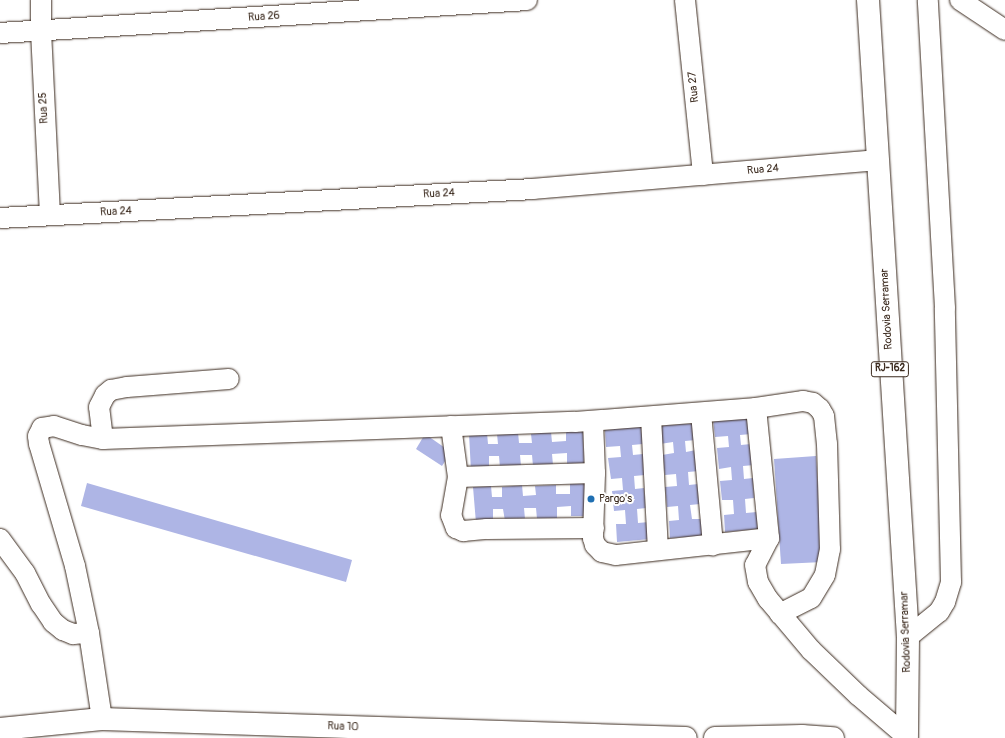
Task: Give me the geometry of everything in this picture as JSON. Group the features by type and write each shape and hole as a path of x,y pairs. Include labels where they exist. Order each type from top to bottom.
{"street":[{"name":"Rua 25","path":"41,0 41,30 50,215"},
{"name":"Rua 26","path":"0,33 527,0"},
{"name":"Rua 27","path":"685,0 704,174"},
{"name":"Rodovia Serramar","path":"868,0 908,637 907,737"},
{"path":"908,637 939,612 945,602 951,582 945,308 928,0"},
{"path":"960,0 1005,30"},
{"name":"Rua 24","path":"0,218 533,189 878,160"},
{"path":"103,439 99,407 105,395 111,390 127,387 229,379"},
{"path":"102,719 89,633 75,566 47,473 38,436 42,428 54,426 82,435 103,439 593,421 756,408 803,401 813,403 820,409 824,416 827,444 830,549 825,575 811,598 780,614"},
{"path":"756,408 769,538 755,564 758,582 768,599 811,650 859,696 907,737"},
{"path":"701,413 713,545"},
{"path":"651,417 658,550"},
{"path":"593,421 595,473 593,538 595,545 602,552 616,555 769,538"},
{"path":"451,426 458,477 450,515 456,528 463,531 486,529 594,528"},
{"path":"458,477 595,473"},
{"path":"0,539 25,573 41,604 53,622 63,630 73,634 89,633"},
{"name":"Rua 10","path":"0,729 102,719 400,733 686,738"},
{"path":"715,738 802,736 833,738"}],"building":[{"path":"749,416 751,434 740,435 741,445 751,444 754,465 743,466 744,479 753,478 754,498 745,499 746,513 757,512 758,529 725,532 724,515 734,514 733,500 722,500 720,481 732,480 731,467 719,469 717,448 729,447 728,436 715,437 713,419"},
{"path":"695,423 696,440 685,441 686,452 696,450 699,471 688,472 689,485 698,484 700,504 690,505 692,519 702,519 703,536 670,538 669,521 679,520 678,506 667,507 665,487 677,486 676,474 665,475 662,455 674,453 673,442 660,444 658,426"},
{"path":"641,426 643,444 632,445 633,455 643,454 645,475 634,476 635,489 644,488 646,508 637,509 638,523 649,522 650,539 617,542 616,524 626,524 625,510 614,511 612,491 623,490 622,478 611,479 608,458 621,457 620,446 606,447 605,430"},
{"path":"583,430 584,463 567,464 567,453 552,454 553,465 533,466 532,455 520,455 521,466 500,468 499,456 489,456 489,470 471,471 469,434 487,433 488,444 498,444 497,434 518,432 519,443 532,443 531,434 551,432 552,442 566,441 566,431"},
{"path":"425,434 451,452 442,466 416,449"},
{"path":"816,456 823,562 781,564 774,459"},
{"path":"87,483 352,560 346,582 81,506"},
{"path":"570,483 587,483 588,516 571,516 571,506 557,507 557,518 537,519 536,508 524,508 525,519 505,521 503,509 493,509 493,523 476,523 473,487 491,486 492,497 502,497 502,487 522,485 523,496 536,495 535,486 556,485 556,494 570,494"}],"place":[{"name":"Pargo's","path":"591,499"}]}
